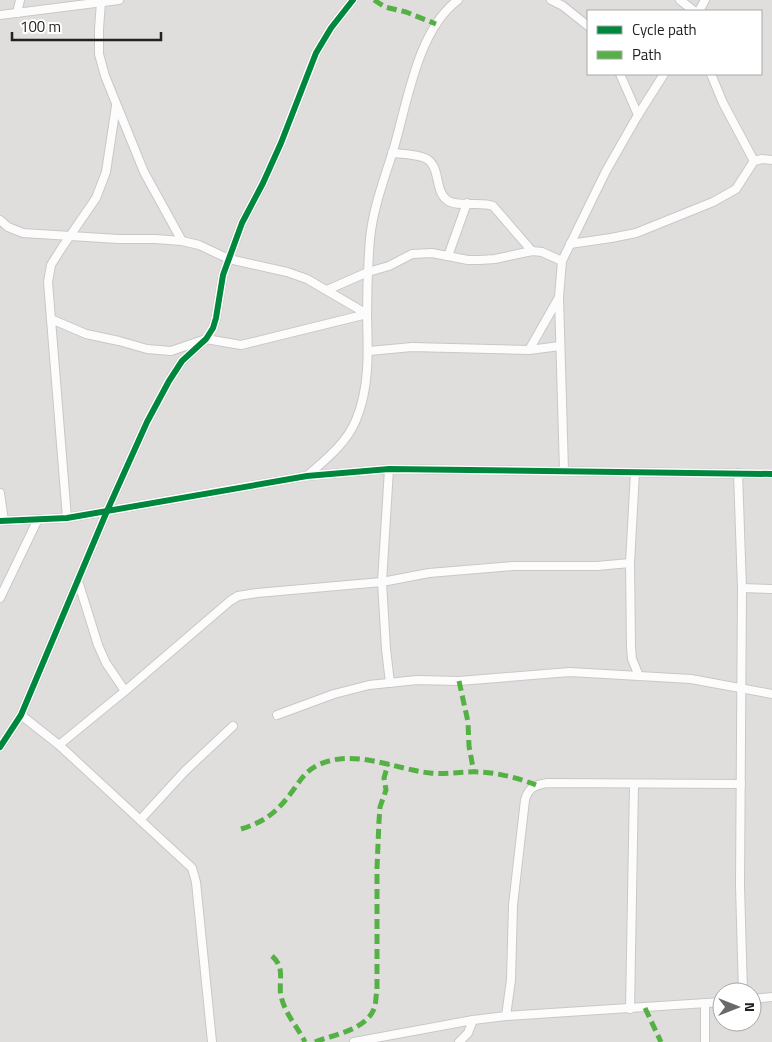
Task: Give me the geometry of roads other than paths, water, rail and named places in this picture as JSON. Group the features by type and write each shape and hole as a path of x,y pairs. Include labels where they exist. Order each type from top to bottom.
{"street":[{"path":"17,13 20,0"},
{"path":"0,15 119,0"},
{"path":"0,748 21,715 147,422 182,361 206,339 216,318 221,284 242,224 264,183 316,53 330,28 353,0"},
{"path":"307,476 337,450 348,437 363,399 369,351 368,272 370,236 375,206 420,55 436,24 458,0"},
{"path":"551,0 563,6 587,25"},
{"path":"680,0 693,10"},
{"path":"101,2 99,54 104,76 144,172 182,241"},
{"path":"620,75 638,115"},
{"path":"564,471 559,297 562,260 592,198 638,115 663,75"},
{"path":"711,75 723,103 754,161"},
{"path":"67,518 48,282 51,265 96,198 106,172 116,106"},
{"path":"392,153 427,159 433,166 438,185 448,201 494,206 532,251"},
{"path":"570,244 636,233 712,202 736,189 754,161 762,159 772,160"},
{"path":"448,256 467,203"},
{"path":"0,220 4,228 24,233 182,241 199,245 229,259 287,272 307,280 368,314"},
{"path":"326,290 368,272 389,266 412,254 421,253 480,260 495,259 532,251 552,255 562,260"},
{"path":"529,350 559,297"},
{"path":"50,319 86,334 156,351 171,351 206,339 241,346 368,314"},
{"path":"369,351 412,347 529,350 560,346"},
{"path":"389,469 382,582 390,683"},
{"path":"0,493 2,521 67,518 307,476 389,469 738,472 772,474"},
{"path":"635,472 630,563 631,647 632,659 638,676"},
{"path":"738,472 742,588 740,886 742,982"},
{"path":"0,598 38,519"},
{"path":"59,744 238,596 382,582 429,573 513,566 597,566 630,563"},
{"path":"78,580 98,645 106,663 125,691"},
{"path":"742,588 772,589"},
{"path":"277,715 334,694 369,685 417,680 459,680 570,672 691,679 772,694"},
{"path":"21,715 59,744 192,868 196,882 212,1042"},
{"path":"140,820 185,771 233,726"},
{"path":"506,1016 511,980 513,904 527,793 536,785 547,783 741,784"},
{"path":"630,1009 634,784"},
{"path":"705,1003 705,1042"},
{"path":"354,1042 506,1016 712,1003"},
{"path":"459,1042 468,1033 474,1020"}]}
